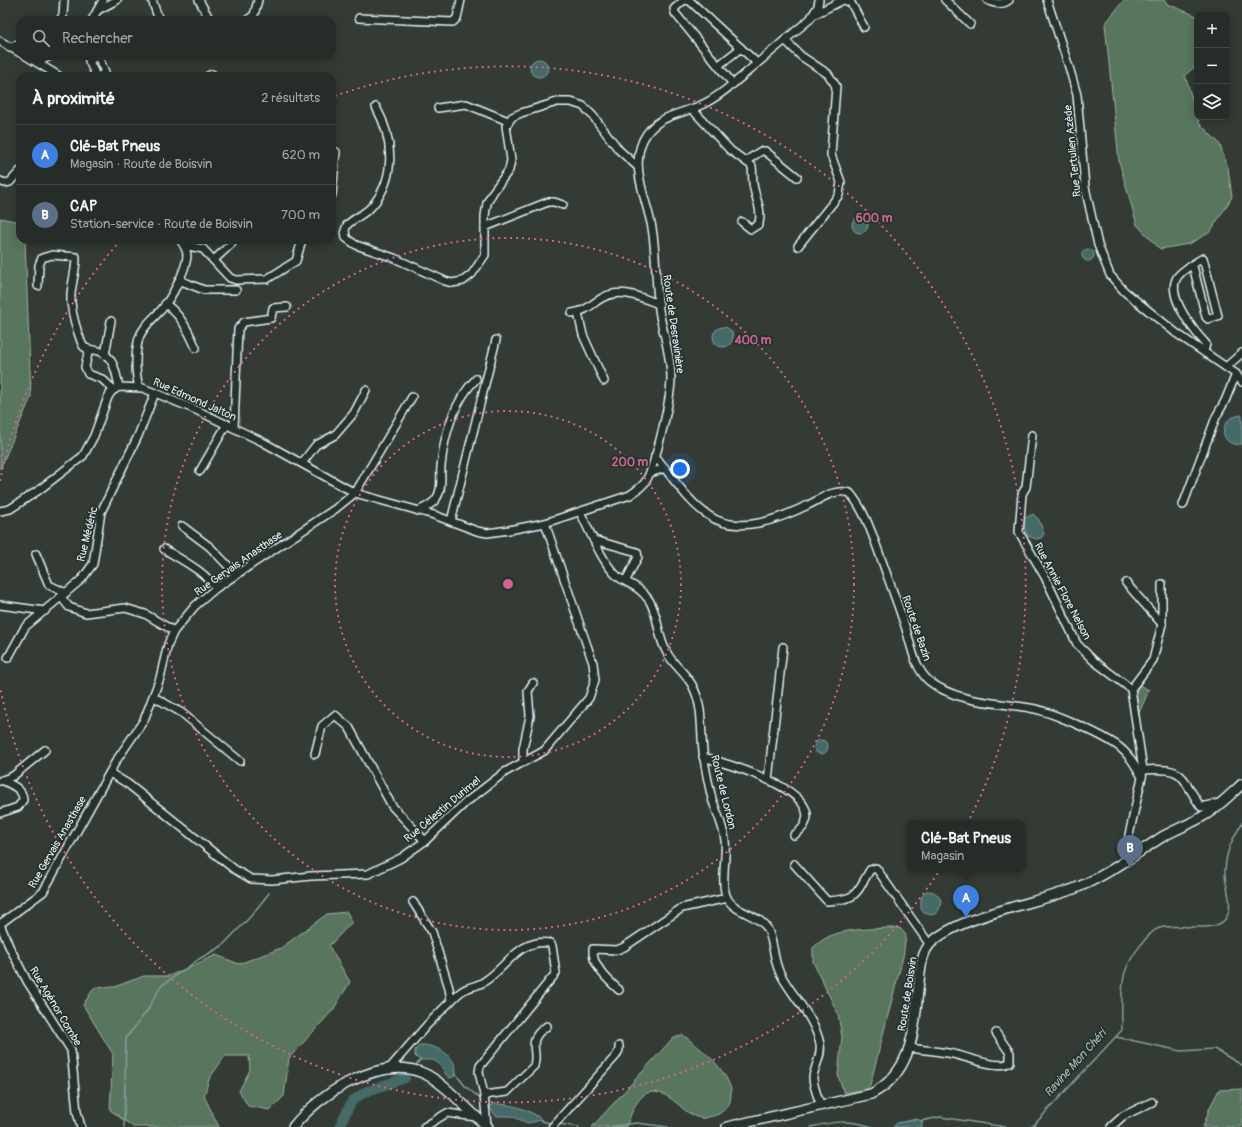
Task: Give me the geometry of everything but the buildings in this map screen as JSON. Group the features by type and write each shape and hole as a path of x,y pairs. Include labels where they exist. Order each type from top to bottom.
{"main road":[{"name":"Route de Boisvin","path":"727,1127 756,1119 871,1094 881,1089 892,1080 903,1065 909,1048 913,1036 922,957 930,945 946,932 967,923 1076,888 1093,880 1174,830 1204,816 1242,784"},
{"path":"293,1127 305,1112 333,1092 358,1077 388,1070 408,1069 423,1073 438,1081 487,1126"}],"street":[{"path":"62,16 64,0"},
{"path":"94,16 103,0"},
{"path":"97,10 116,0"},
{"path":"152,0 158,16"},
{"path":"199,0 208,16"},
{"path":"253,16 258,0"},
{"path":"360,18 452,22 457,18 461,0"},
{"path":"733,84 719,65 675,14 674,9 685,0 690,1 757,63"},
{"name":"Route de Desravinière","path":"355,492 487,533 545,523 630,495 643,485 650,472 655,456 669,397 671,378 659,304 652,227 638,167 639,153 649,130 659,121 670,115 692,109 710,101 733,84 813,15 818,6 818,0"},
{"path":"813,15 844,0 851,3 864,27"},
{"path":"945,0 970,24"},
{"path":"987,0 1002,3 1009,0"},
{"name":"Rue Tertulien Azède","path":"1047,0 1077,95 1085,188 1098,245 1110,275 1124,292 1176,333 1236,374 1242,382"},
{"path":"785,40 801,56 828,74 836,86 831,155 841,182 841,189 798,246"},
{"path":"0,41 16,51"},
{"path":"10,48 16,45"},
{"path":"719,65 741,48"},
{"path":"34,60 53,72"},
{"path":"38,62 42,60"},
{"path":"93,60 90,62 94,72"},
{"path":"100,60 105,72"},
{"path":"376,107 388,136 391,162 389,172 381,191 372,206 347,225 345,230 346,238 356,245 394,258 445,281 457,283 472,274 481,264 485,255 487,203 509,170 511,160 506,126 508,121 521,113 557,102 571,102 583,106 593,116 619,150 638,167"},
{"path":"438,108 466,104 508,121"},
{"path":"692,109 730,150 752,166 754,189 759,202 759,224 751,229 742,222"},
{"path":"746,161 761,151 765,151 798,177"},
{"path":"0,181 4,183 10,182 16,175"},
{"path":"485,227 548,202 563,205"},
{"path":"139,387 137,349 140,337 144,328 165,304 180,280 187,256 183,244"},
{"path":"188,244 203,249 230,278 236,280 267,279 296,261 301,244"},
{"path":"214,260 231,244"},
{"path":"0,510 10,509 83,456 94,436 104,405 116,388 113,363 100,351 83,346 72,314 71,293 76,257 52,255 42,258 39,264 38,286"},
{"path":"1193,266 1206,317 1208,319 1218,316 1204,259 1202,258 1178,276 1175,283 1176,296 1184,315 1194,332 1206,344 1204,352"},
{"path":"180,280 204,290 236,290"},
{"path":"604,381 583,335 575,313 604,297 619,292 659,304"},
{"path":"165,304 177,314 196,348"},
{"path":"234,428 238,329 244,322 271,318 274,308 287,307"},
{"path":"105,355 111,321"},
{"path":"451,521 496,340"},
{"path":"89,349 85,367 88,374 102,379 116,388"},
{"path":"1226,367 1242,353"},
{"path":"1183,505 1214,423 1236,374"},
{"path":"418,511 432,503 437,497 441,483 442,458 446,434 461,396 476,379"},
{"name":"Rue Edmond Jalton","path":"116,388 139,387 227,424 355,492"},
{"path":"302,463 316,445 335,435 354,413 366,390"},
{"name":"Rue Médéric","path":"8,658 25,627 82,579 93,564 102,512 135,442 155,393"},
{"name":"Rue Gervais Anasthase","path":"0,924 43,892 110,773 144,720 154,697 174,631 195,606 216,588 335,509 355,492 412,396"},
{"path":"200,471 227,424"},
{"name":"Rue Annie Flore Nelson","path":"1032,435 1026,487 1022,494 1019,532 1045,576 1076,644 1094,661 1131,689"},
{"name":"Route de Bazin","path":"655,456 704,513 716,520 729,524 743,525 773,519 836,492 850,492 861,508 904,624 916,662 922,674 940,688 965,697 997,705 1029,707 1045,711 1119,746 1131,758 1142,773"},
{"path":"650,472 665,468"},
{"name":"Route de Lordon","path":"580,512 612,571 637,586 650,601 665,650 672,662 694,688 700,706 703,757 712,799 722,824 725,842 725,889 727,898"},
{"name":"Rue Célestin Durimel","path":"110,773 128,784 234,869 251,879 272,880 311,876 368,874 400,858 425,841 465,803 505,772 544,751 589,698 595,680 593,663 545,523"},
{"path":"182,526 210,547 237,575"},
{"path":"594,540 637,552 638,557 626,580"},
{"path":"164,549 191,565 216,588"},
{"path":"36,554 49,585 64,595 69,607 86,613 124,608 145,614 174,631"},
{"path":"1126,583 1162,624"},
{"path":"1126,860 1129,835 1142,773 1131,689 1153,660 1162,624 1162,584"},
{"path":"0,605 45,611"},
{"path":"768,780 783,647"},
{"path":"523,762 523,749 530,716 528,691 533,683"},
{"path":"154,697 182,713 240,761"},
{"path":"315,754 322,726 335,715 349,727 392,806 425,841"},
{"path":"1,780 13,776 45,750"},
{"path":"703,757 736,766 768,780 798,797 805,808 805,822 803,827 794,835"},
{"path":"1142,773 1160,769 1173,771 1185,779 1201,807 1220,803"},
{"path":"0,814 18,807 23,800 22,792 19,789 1,780"},
{"path":"794,864 827,901 846,900 853,897 870,870 876,868 930,945"},
{"path":"619,990 605,977 592,954 593,950 617,950 624,947 682,908 727,898 732,904 762,922 767,929 778,969 808,1014 817,1034 820,1047 820,1056 813,1078 821,1106"},
{"path":"413,902 432,932 449,988 451,1001"},
{"name":"Rue Agénor Combe","path":"0,924 9,946 27,981 71,1050 77,1112 81,1127"},
{"path":"388,1070 427,1025 461,991 480,985 491,978 518,950 540,942 550,943 552,946 556,973 480,1066 479,1072 484,1095 487,1126"},
{"path":"484,1095 507,1092 534,1066 534,1041 540,1030 547,1026"},
{"path":"909,1048 951,1054 998,1065 1008,1064 1010,1062 1010,1053 996,1033"},
{"path":"552,1127 616,1056 619,1046"},
{"path":"1111,1127 1123,1116 1152,1102"},
{"path":"424,1127 447,1113 476,1117"}],"green space":[{"path":"1124,0 1164,0 1167,4 1194,15 1194,68 1185,75 1194,106 1194,120 1198,120 1199,123 1219,143 1228,167 1232,197 1210,232 1189,244 1160,249 1137,225 1119,161 1105,24"},
{"path":"0,218 16,221 16,244 25,244 31,397 0,469"},
{"path":"1139,685 1149,690 1139,713 1134,708 1135,692"},
{"path":"347,912 352,922 329,946 350,982 333,1010 289,1058 284,1096 270,1110 248,1106 239,1091 250,1070 249,1056 225,1056 209,1079 204,1096 219,1127 133,1127 110,1110 113,1054 83,1005 94,988 114,987 144,976 169,976 216,955 239,964 281,948 327,914"},
{"path":"900,928 906,935 903,957 870,1085 867,1089 844,1093 838,1075 842,1037 838,1014 813,962 813,948 820,941 837,933"},
{"path":"683,1035 722,1070 731,1088 730,1102 726,1108 717,1115 700,1118 688,1112 672,1099 659,1093 652,1092 647,1093 638,1100 626,1127 592,1127 674,1037"},
{"path":"1242,1089 1242,1127 1203,1127 1210,1107 1219,1090"}],"water":[{"path":"539,59 545,62 548,68 545,74 539,77 533,74 530,68 533,62"},
{"path":"860,217 867,222 868,225 863,232 860,233 853,228 852,225 857,218"},
{"path":"1086,249 1090,249 1094,255 1090,261 1086,261 1082,257 1082,253"},
{"path":"719,327 727,327 733,333 733,341 727,347 719,347 713,341 713,333"},
{"path":"1240,415 1242,416 1242,444 1231,443 1224,436 1224,427 1231,418"},
{"path":"1033,514 1039,520 1044,534 1041,538 1036,539 1028,536 1024,527 1025,518"},
{"path":"821,740 826,742 828,747 826,752 821,754 816,752 814,747 816,742"},
{"path":"926,891 937,894 942,903 937,913 932,915 924,913 921,909 921,898"},
{"path":"420,1045 433,1047 446,1053 454,1063 456,1069 455,1076 450,1078 435,1061 420,1060 417,1058 415,1056 415,1050"},
{"path":"492,1104 505,1105 525,1110 542,1120 528,1123 511,1116 496,1116 490,1108"},
{"path":"916,1119 922,1121 922,1127 893,1127 897,1123"}],"waterway":[{"name":"Ravine Mon Chéri","path":"1030,1127 1033,1126 1122,1030 1123,980 1127,967 1145,939 1159,928 1176,926 1213,926 1221,923 1226,918 1230,907 1225,877 1228,851 1232,840 1242,823"},
{"path":"124,1127 126,1038 147,1011 161,986 199,959 222,946 251,916 269,893"},
{"path":"1116,1037 1181,1051 1214,1049 1242,1065"},
{"name":"Ravine Mon Chéri","path":"414,1068 420,1060"},
{"name":"Ravine Mon Chéri","path":"455,1073 465,1086 482,1100"},
{"name":"Ravine Mon Chéri","path":"339,1127 352,1101 365,1092 405,1078"},
{"name":"Ravine Mon Chéri","path":"921,1121 940,1117 1006,1127"},
{"name":"Ravine Mon Chéri","path":"541,1121 551,1123"},
{"name":"Ravine Mon Chéri","path":"811,1127 827,1123 842,1122 857,1123 873,1127"},
{"name":"Ravine Mon Chéri","path":"606,1127 637,1123 668,1127"},
{"name":"Ravine Mon Chéri","path":"559,1124 579,1127"}],"place":[{"name":"CAP","path":"1130,868"},
{"name":"Clé-Bat Pneus","path":"966,918"}]}
